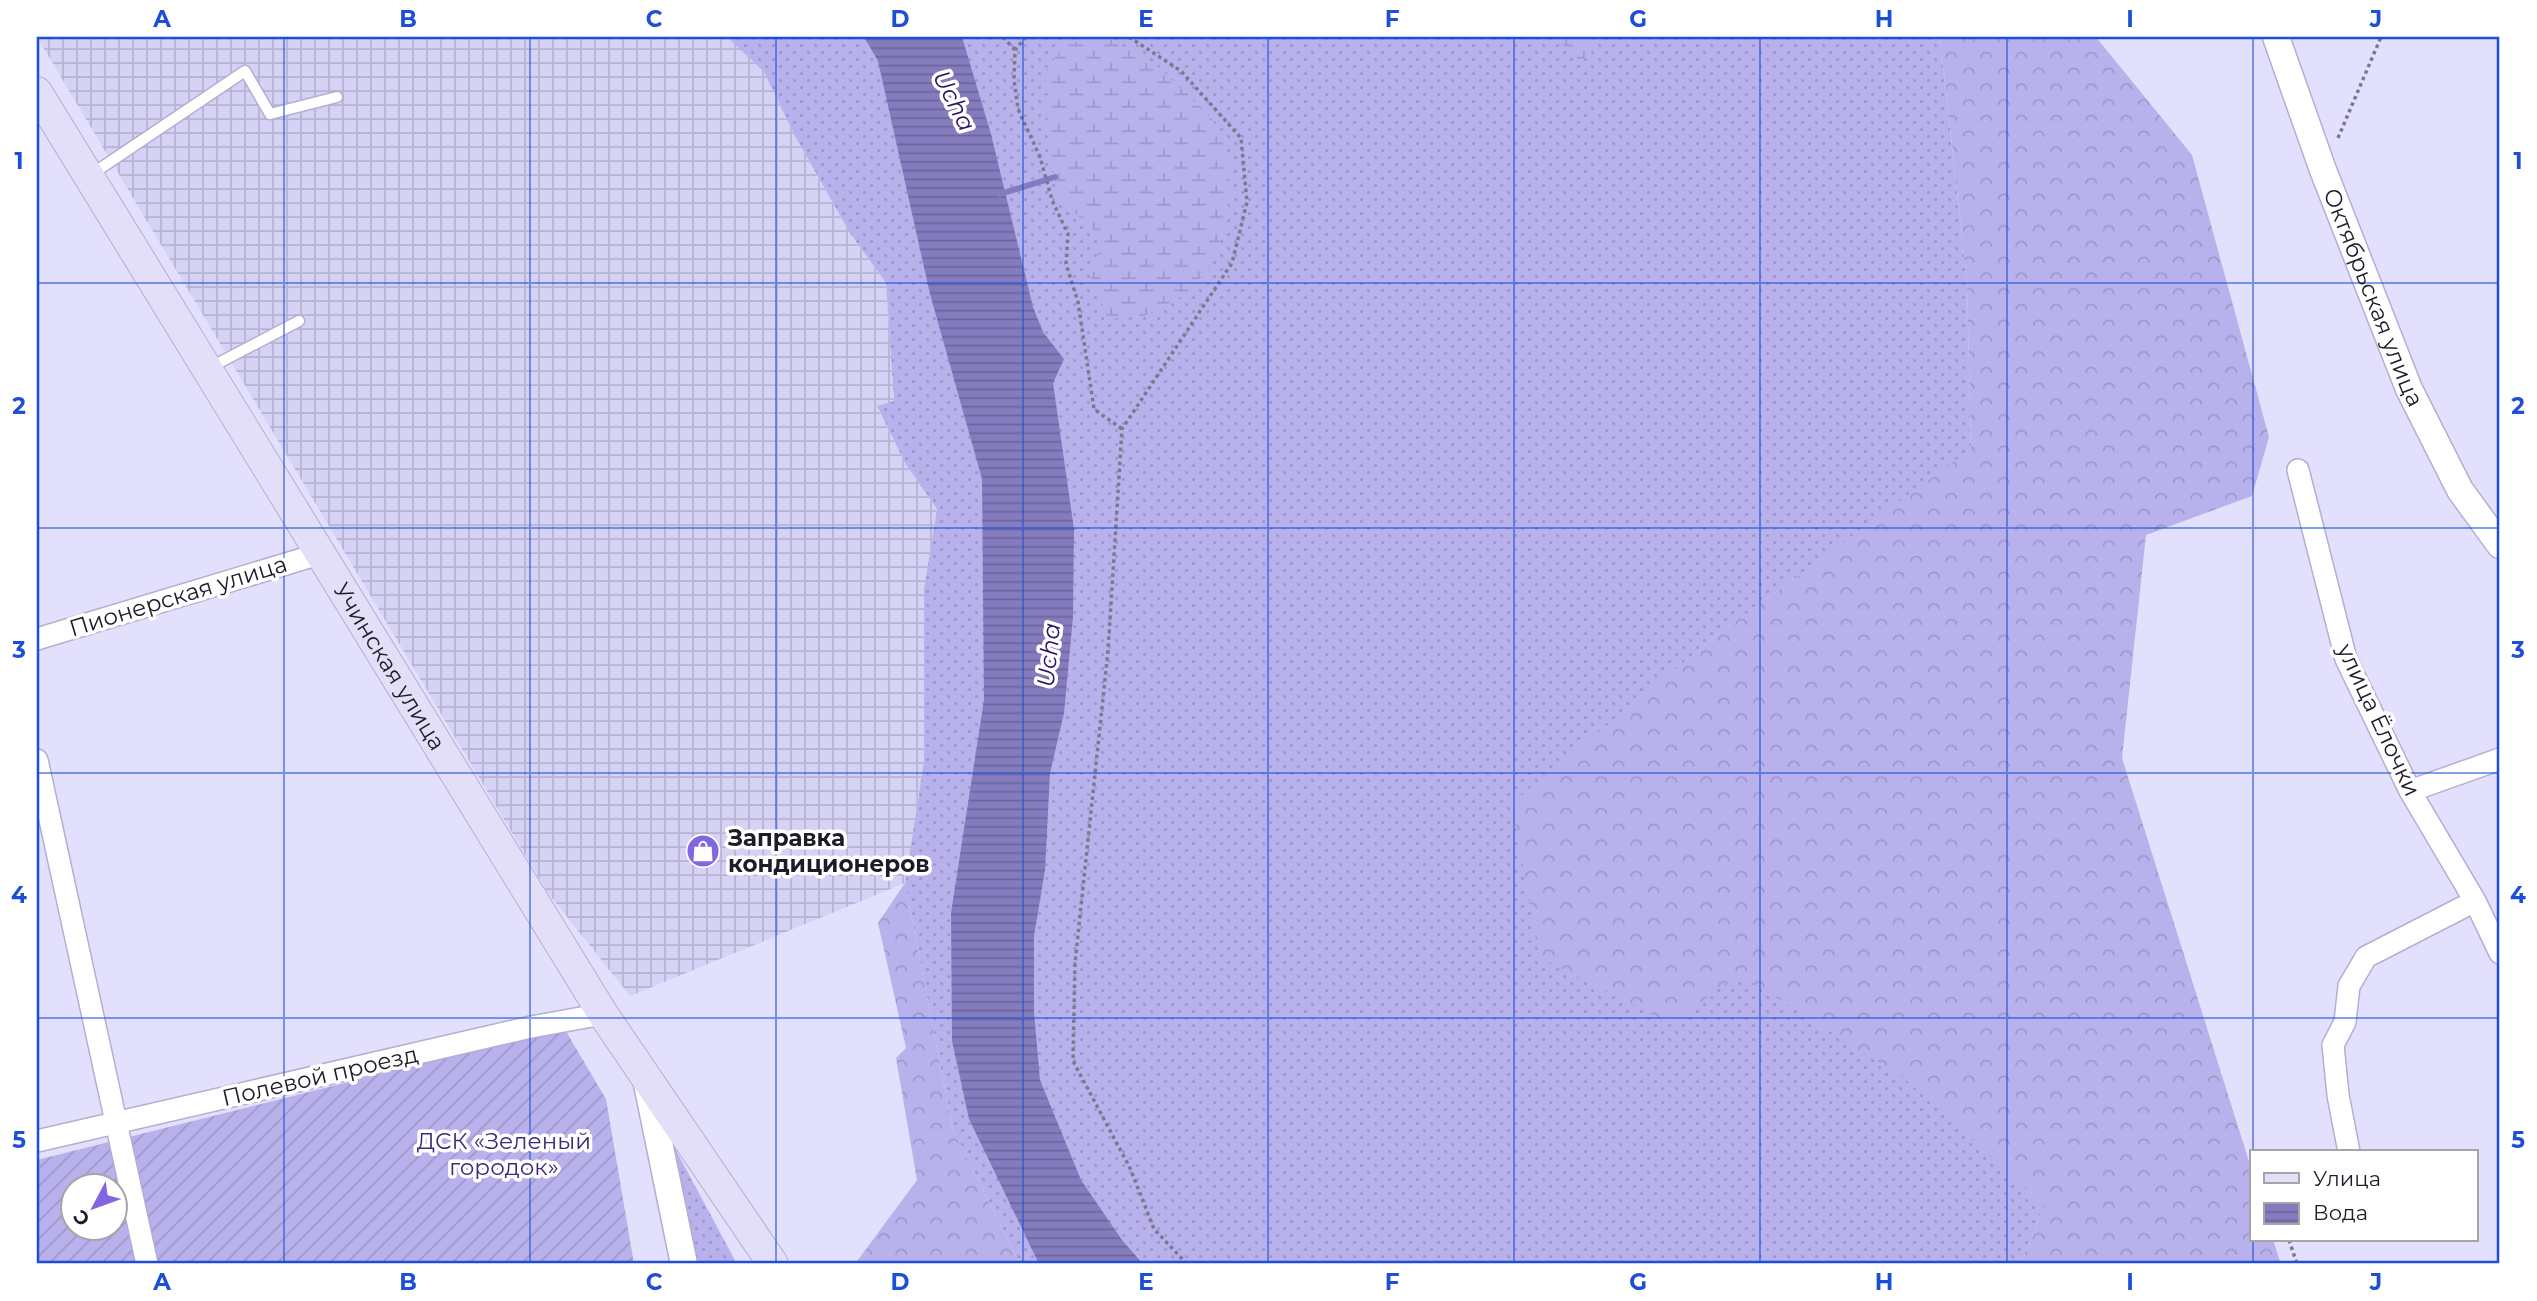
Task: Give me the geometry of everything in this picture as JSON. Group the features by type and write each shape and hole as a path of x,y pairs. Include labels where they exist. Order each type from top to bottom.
{"main road":[{"name":"Учинская улица","path":"37,92 603,1014 645,1074"},
{"path":"645,1074 747,1264"},
{"path":"645,1074 773,1264"}],"street":[{"name":"Октябрьская улица","path":"2276,37 2323,170 2409,389 2460,490 2500,545"},
{"name":"улица Ёлочки","path":"2298,470 2346,659 2410,791 2475,901 2500,953"},
{"name":"Пионерская улица","path":"37,639 319,554"},
{"path":"2410,791 2500,759"},
{"path":"37,760 147,1264"},
{"path":"2349,1150 2338,1095 2333,1045 2345,1022 2349,986 2366,957 2475,901"},
{"name":"Полевой проезд","path":"37,1141 531,1027 603,1014"},
{"name":"Учинская улица","path":"645,1074 684,1264"}],"lane":[{"path":"89,176 245,71 270,114 337,97"},
{"path":"207,369 299,321"}],"path":[{"path":"1003,37 1014,50 1018,109 1040,156 1052,200 1068,234 1066,264 1078,302 1094,409 1122,429"},
{"path":"1014,50 1026,37"},
{"path":"1129,37 1181,71 1241,138 1247,202 1231,264 1122,429 1108,651 1075,963 1073,1061 1130,1168 1154,1229 1187,1264"},
{"path":"2323,170 2381,37"},
{"path":"2290,1242 2297,1264"}],"shaded area":[{"path":"37,37 727,37 764,71 795,136 850,233 886,283 894,402 877,407 905,463 937,509 924,589 924,761 905,883 630,996 548,893"}],"green space":[{"path":"727,37 1940,37 1967,282 1971,450 1715,637 1512,804 1670,1024 1739,973 1906,1079 2044,1205 2021,1264 1020,1264 953,1131 905,883 924,761 924,589 937,509 905,463 877,406 894,401 886,283 850,233 795,136 764,72"},
{"path":"1094,37 1107,37 1160,68 1213,120 1230,162 1229,216 1209,269 1184,295 1144,316 1108,319 1091,277 1102,238 1057,196 1043,107 1047,67 1066,45"},
{"path":"1554,37 1591,37 1594,50 1581,61"},
{"path":"1940,37 2096,37 2192,155 2269,437 2252,496 2146,535 2122,758 2250,1165 2250,1242 2274,1242 2281,1264 2021,1264 2044,1205 1905,1079 1739,974 1671,1024 1539,957 1512,803 1715,637 1971,449 1967,282"},
{"path":"905,883 953,1131 1020,1264 855,1264 917,1180 896,1058 906,1048 878,923"},
{"name":"ДСК «Зеленый городок»","path":"564,1028 606,1099 634,1264 37,1264 37,1160"},
{"path":"672,1143 737,1264 698,1264"}],"water":[{"name":"Ucha","path":"864,37 962,37 991,134 1033,307 1043,332 1064,359 1053,383 1074,529 1073,617 1064,713 1050,773 1045,870 1034,936 1034,1012 1040,1080 1081,1180 1122,1240 1143,1264 1039,1264 969,1119 952,1041 951,913 984,700 982,479 930,294 878,61"}],"waterway":[{"path":"1000,194 1055,177"}],"place":[{"name":"Заправка кондиционеров","path":"703,851"}]}
